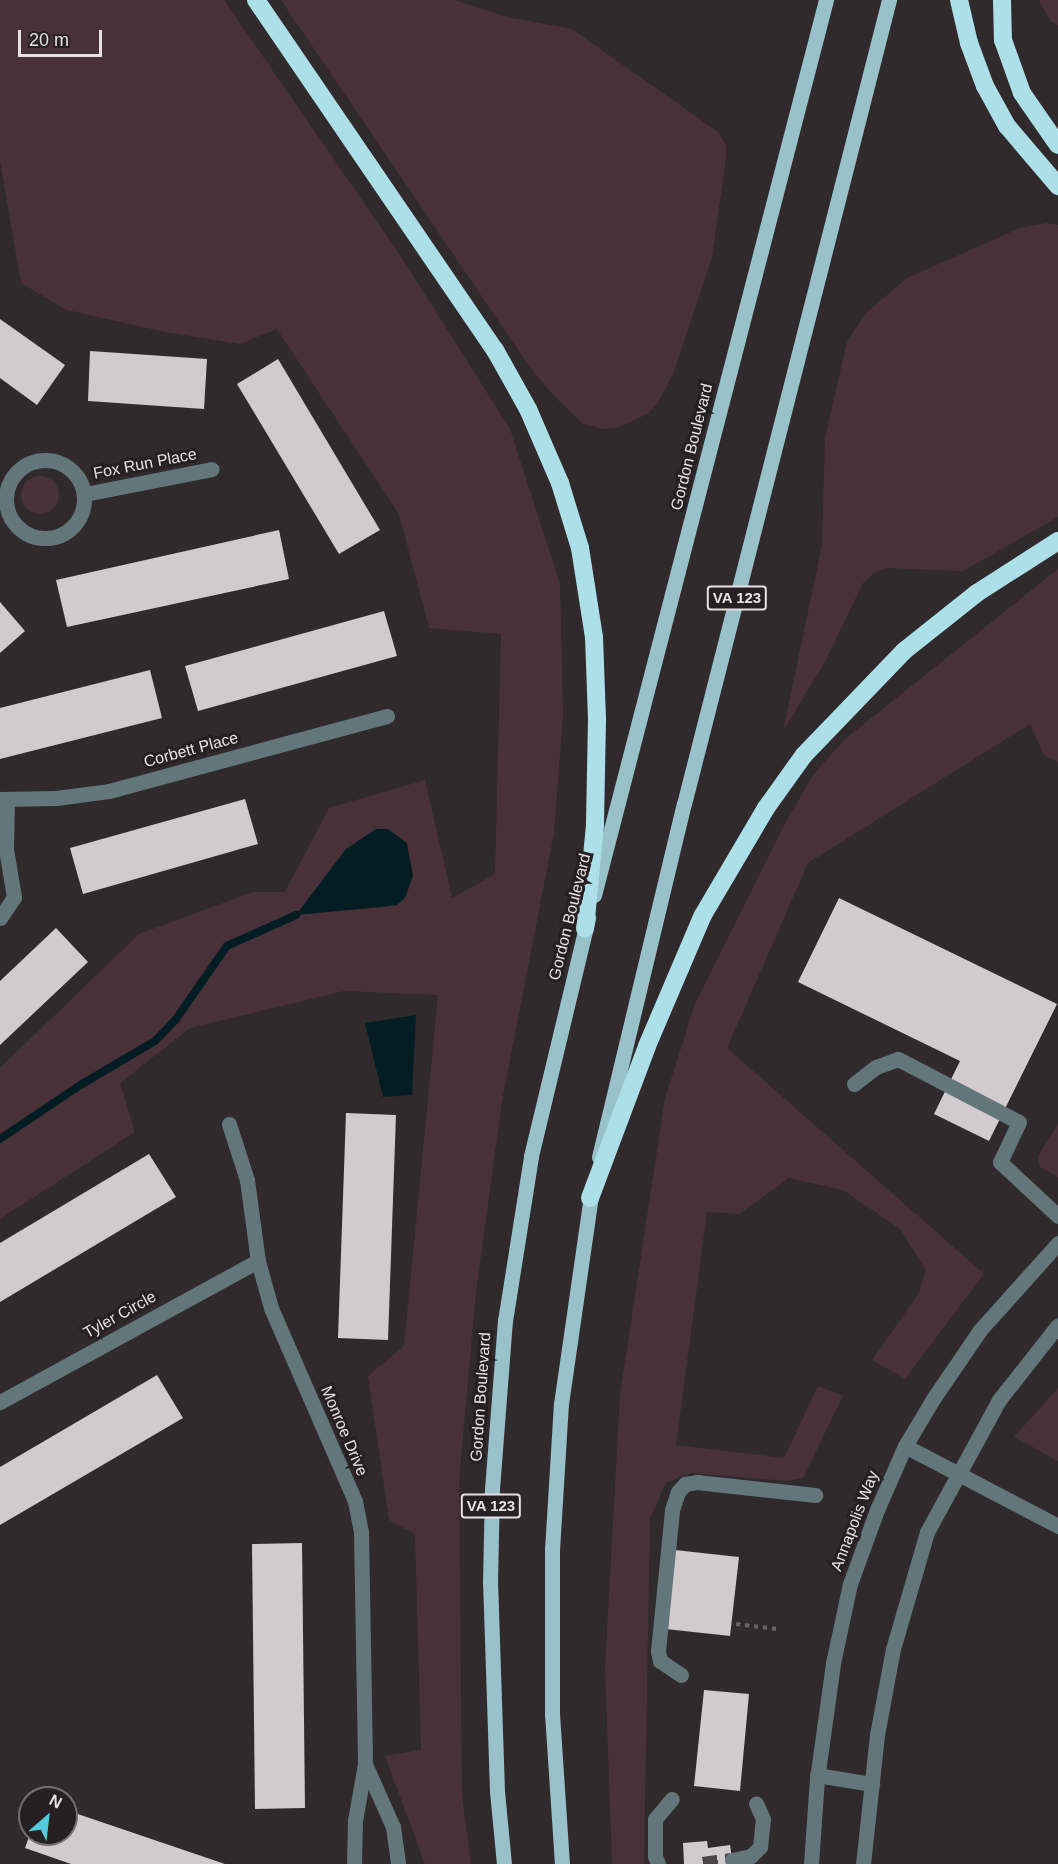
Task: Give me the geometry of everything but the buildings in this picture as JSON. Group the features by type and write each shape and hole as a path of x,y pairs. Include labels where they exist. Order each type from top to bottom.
{"highway":[{"path":"256,0 495,350 528,409 560,483 580,548 594,637 597,720 595,825 585,929"},
{"path":"959,0 969,43 985,86 1007,126 1058,186"},
{"path":"1002,0 1003,40 1022,93 1058,145"},
{"path":"590,1198 703,915 766,808 804,755 904,651 977,593 1058,541"}],"main road":[{"name":"Gordon Boulevard","path":"504,1864 495,1756 490,1583 498,1397 510,1280 531,1156 585,929 826,0"},
{"name":"VA 123","path":"562,1864 552,1714 552,1550 561,1404 590,1198 684,804 889,0"}],"street":[{"name":"Fox Run Place","path":"47,459 72,470 85,494 83,511 66,534 53,538 35,538 11,520 6,507 5,476 31,462 47,459"},
{"name":"Fox Run Place","path":"85,494 212,469"},
{"name":"Corbett Place","path":"3,799 109,791 387,716"},
{"path":"0,918 14,897 6,849 3,799"},
{"path":"854,1084 876,1066 898,1059 1019,1122 1000,1162 1058,1216"},
{"name":"Monroe Drive","path":"229,1124 246,1180 258,1261 272,1308 355,1501 361,1531 365,1764 355,1821 354,1864"},
{"name":"Annapolis Way","path":"811,1864 817,1775 833,1663 850,1584 905,1446 980,1330 1058,1242"},
{"name":"Tyler Circle","path":"0,1402 258,1261"},
{"path":"863,1864 872,1784 891,1660 911,1582 927,1532 956,1473 1018,1372 1058,1325"},
{"path":"905,1446 1058,1526"},
{"path":"681,1675 660,1661 658,1651 672,1510 678,1492 685,1484 697,1482 815,1495"},
{"name":"Monroe Drive","path":"365,1764 393,1827 398,1864"},
{"path":"817,1775 872,1784"},
{"path":"658,1864 655,1856 655,1819 672,1799"},
{"path":"732,1860 751,1856 760,1847 763,1819 756,1803"}],"path":[{"path":"736,1624 777,1629"}],"shaded area":[{"path":"0,0 224,0 402,258 510,429 560,584 563,715 554,833 502,1101 476,1292 459,1480 462,1795 471,1864 425,1864 385,1756 421,1750 415,1534 389,1520 368,1376 404,1346 438,995 344,991 190,1028 120,1083 135,1132 0,1219 0,1068 139,934 253,892 285,892 329,808 425,780 452,898 495,874 501,634 429,628 399,514 277,329 240,344 165,332 67,310 21,283 0,161"},
{"path":"281,0 454,0 507,17 572,29 718,132 726,145 726,158 712,257 673,374 658,403 647,414 620,427 603,429 582,423 553,395 529,366"},
{"path":"1039,0 1058,0 1058,25 1051,22"},
{"path":"1047,223 1058,225 1058,517 963,571 885,568 873,574 863,583 826,660 783,731 822,545 825,437 847,342 866,313 907,278 1020,228"},
{"path":"40,476 53,482 59,495 53,508 40,514 27,508 21,495 27,482"},
{"path":"1058,569 1058,762 1044,755 1030,724 808,863 727,1048 984,1274 905,1379 872,1360 919,1293 926,1270 900,1229 843,1190 789,1178 739,1214 707,1212 676,1445 784,1458 818,1386 843,1396 803,1478 787,1481 691,1473 666,1483 650,1518 644,1864 612,1864 605,1668 620,1395 665,1098 695,1004 782,829 813,775 845,739"},
{"path":"1058,1124 1058,1177 1040,1167 1038,1156"},
{"path":"1058,1388 1058,1461 1014,1437"}],"water":[{"path":"376,829 388,829 407,843 413,876 405,898 397,905 296,915 346,849"},
{"path":"416,1015 412,1095 383,1097 365,1023"}],"waterway":[{"path":"0,1139 82,1084 155,1041 176,1019 227,946 296,915"}],"tunnel":[{"path":"703,1864 732,1860"}]}
